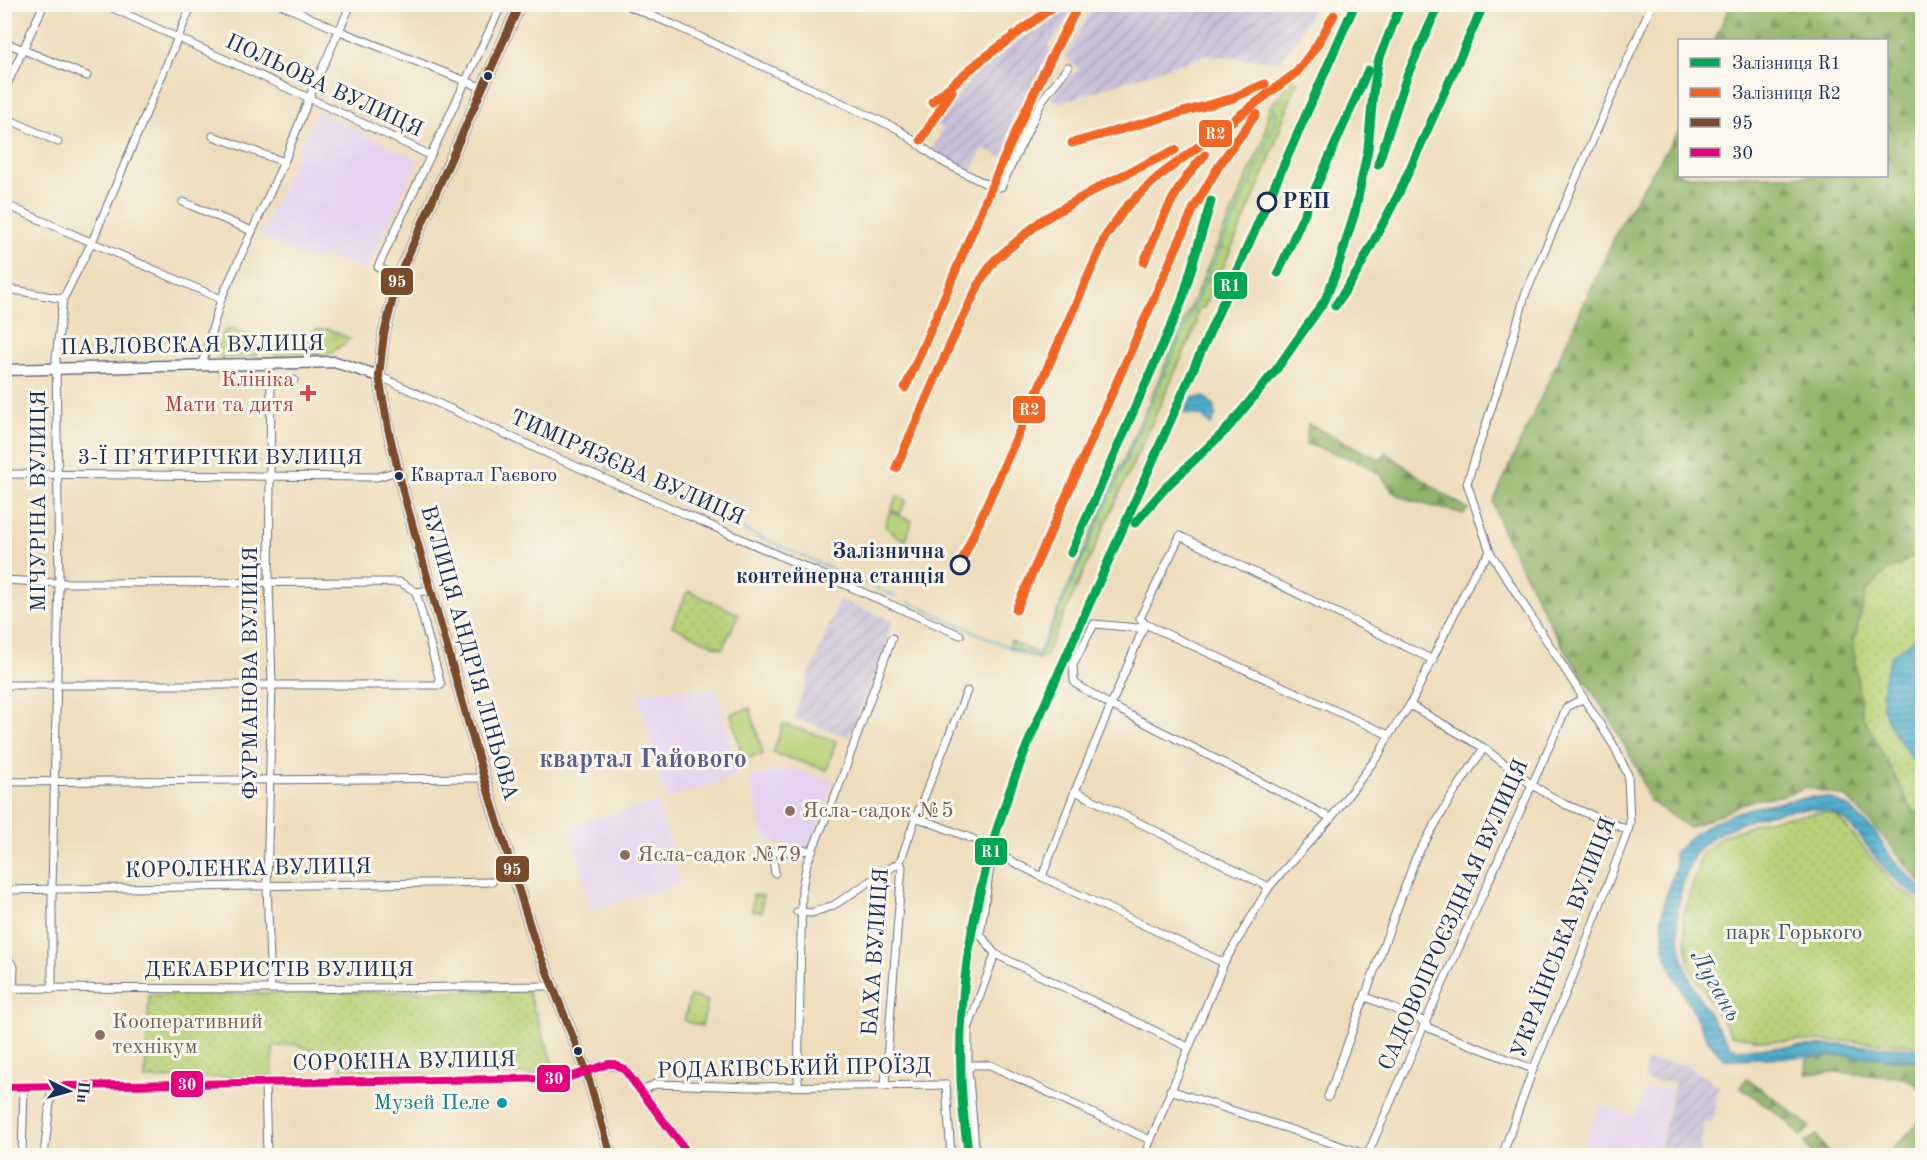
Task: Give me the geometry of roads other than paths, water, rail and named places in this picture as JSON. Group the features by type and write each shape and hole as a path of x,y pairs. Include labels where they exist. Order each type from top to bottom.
{"main road":[{"name":"ВУЛИЦЯ АНДРІЯ ЛІНЬОВА","path":"520,4 398,279 384,334 379,376 398,471 484,778 534,939 586,1071 611,1155"},
{"name":"ПАВЛОВСКАЯ ВУЛИЦЯ","path":"4,370 334,362 379,376"}],"street":[{"path":"4,91 44,4"},
{"name":"ПОЛЬОВА ВУЛИЦЯ","path":"105,4 430,155"},
{"name":"МІЧУРІНА ВУЛИЦЯ","path":"52,989 58,583 56,369 63,299 92,242 192,4"},
{"path":"280,4 340,31 483,88"},
{"path":"202,364 221,299 284,162 309,98 351,4"},
{"path":"398,279 378,267 502,4"},
{"path":"624,4 897,129 941,161 992,187 1001,187 1043,99 1068,67"},
{"name":"УКРАЇНСЬКА ВУЛИЦЯ","path":"1502,1155 1533,1069 1576,969 1628,830 1630,823 1628,775 1614,746 1490,552 1467,483 1506,363 1525,295 1652,4"},
{"path":"4,42 87,76"},
{"path":"4,117 58,142"},
{"path":"213,136 284,162"},
{"path":"183,202 252,231"},
{"path":"4,204 221,299"},
{"path":"4,288 63,299"},
{"name":"ТИМІРЯЗЄВА ВУЛИЦЯ","path":"379,376 557,458 960,635"},
{"name":"ФУРМАНОВА ВУЛИЦЯ","path":"271,989 267,886 272,685 269,581 270,380 294,380"},
{"name":"3-Ї П’ЯТИРІЧКИ ВУЛИЦЯ","path":"4,474 377,477 398,471"},
{"path":"1389,735 1145,624 1140,618 1180,536 1433,660"},
{"path":"1144,1155 1224,963 1269,887 1331,818 1380,753 1389,735 1410,705 1474,573 1490,552"},
{"path":"4,580 58,583 400,582 416,592 431,590"},
{"path":"4,685 441,685 416,592"},
{"path":"1145,624 1137,628 1094,624 1073,664 1076,684 1112,706 1331,818"},
{"path":"1042,877 1075,791 1145,624"},
{"path":"798,1086 798,912 802,888 812,850 892,638"},
{"name":"БАХА ВУЛИЦЯ","path":"885,1085 902,867 900,862 967,691"},
{"name":"САДОВОПРОЄЗДНАЯ ВУЛИЦЯ","path":"1368,1155 1567,707 1584,698"},
{"path":"1410,705 1484,747 1532,785 1564,804 1628,830"},
{"path":"1328,1097 1416,857 1484,747"},
{"path":"4,782 484,778"},
{"path":"1075,791 1269,887"},
{"path":"916,817 974,838"},
{"path":"775,873 772,852 812,850"},
{"path":"1188,1047 994,954 980,934 990,868 998,854 1224,963"},
{"path":"798,912 812,914 834,905 900,862"},
{"name":"КОРОЛЕНКА ВУЛИЦЯ","path":"4,890 492,882"},
{"path":"4,954 14,967 13,988"},
{"path":"976,1155 968,1069 968,1029 994,954"},
{"name":"ДЕКАБРИСТІВ ВУЛИЦЯ","path":"4,991 13,988 271,989 553,986"},
{"path":"1366,997 1425,1023 1430,1028 1448,1036 1533,1069"},
{"path":"586,1071 615,1064 624,1069 690,1155"},
{"path":"968,1069 973,1065 990,1065 1150,1140"},
{"name":"СОРОКІНА ВУЛИЦЯ","path":"4,1087 567,1078 586,1071"},
{"path":"265,1082 267,1155"},
{"name":"РОДАКІВСЬКИЙ ПРОЇЗД","path":"643,1091 655,1084 946,1085 951,1155"},
{"path":"44,1155 52,1085"},
{"path":"22,1155 24,1086"},
{"path":"1170,1090 1368,1155"}],"water":[{"path":"1204,397 1213,404 1216,415 1211,425 1202,416 1184,413 1191,398"},
{"path":"1922,634 1922,759 1912,759 1895,734 1882,708 1884,678 1892,655"},
{"path":"1813,797 1829,798 1850,808 1875,832 1893,860 1922,888 1922,900 1892,877 1853,828 1831,812 1811,809 1788,810 1765,815 1746,821 1709,840 1690,862 1679,900 1680,945 1685,966 1717,1027 1731,1046 1738,1049 1836,1045 1916,1048 1922,1049 1922,1062 1848,1056 1724,1059 1707,1039 1667,961 1662,918 1664,903 1676,865 1674,854 1702,828 1719,819 1755,807"}],"waterway":[{"path":"1259,85 1264,92"},
{"path":"909,602 994,641 1036,657 1039,656 1264,151 1277,114 1272,104"},
{"path":"605,468 896,596"}],"rail line":[{"name":"R2","path":"932,102 980,61 1057,4"},
{"name":"R1","path":"969,1156 962,1101 961,1047 964,992 971,938 996,832 1034,729 1355,4"},
{"name":"R1","path":"1135,523 1166,487 1226,430 1276,370 1325,300 1355,212 1368,149 1378,62 1401,4"},
{"name":"R1","path":"1378,164 1407,76 1439,4"},
{"name":"R1","path":"1335,306 1358,271 1399,193 1484,4"},
{"name":"R2","path":"905,388 1007,151 1075,12"},
{"name":"R2","path":"960,565 1105,237 1126,207 1158,177 1297,72 1317,45 1334,15"},
{"name":"R1","path":"1278,273 1368,70"},
{"name":"R2","path":"1072,143 1230,99 1265,84"},
{"name":"R2","path":"921,140 952,91"},
{"name":"R2","path":"1016,610 1194,208 1220,164 1256,114"},
{"name":"R2","path":"896,468 950,345 981,280 994,261 1041,221 1105,184 1175,150"},
{"name":"R2","path":"1144,262 1177,192 1205,155"},
{"name":"R1","path":"1071,553 1182,301 1211,201"}],"place":[{"name":"РЕП","path":"1267,202"},
{"name":"Клініка Мати та дитя","path":"308,393"},
{"name":"Квартал Гаєвого","path":"399,476"},
{"name":"Залізнична контейнерна станція","path":"960,565"},
{"name":"Ясла-садок №5","path":"790,811"},
{"name":"Ясла-садок №79","path":"625,855"},
{"name":"Кооперативний технікум","path":"100,1035"},
{"name":"Музей Пеле","path":"502,1103"}],"district":[{"name":"квартал Гайового","path":"643,760"}],"park label":[{"name":"парк Горького","path":"1794,933"}],"water label":[{"name":"Лугань","path":"1715,986"}]}
